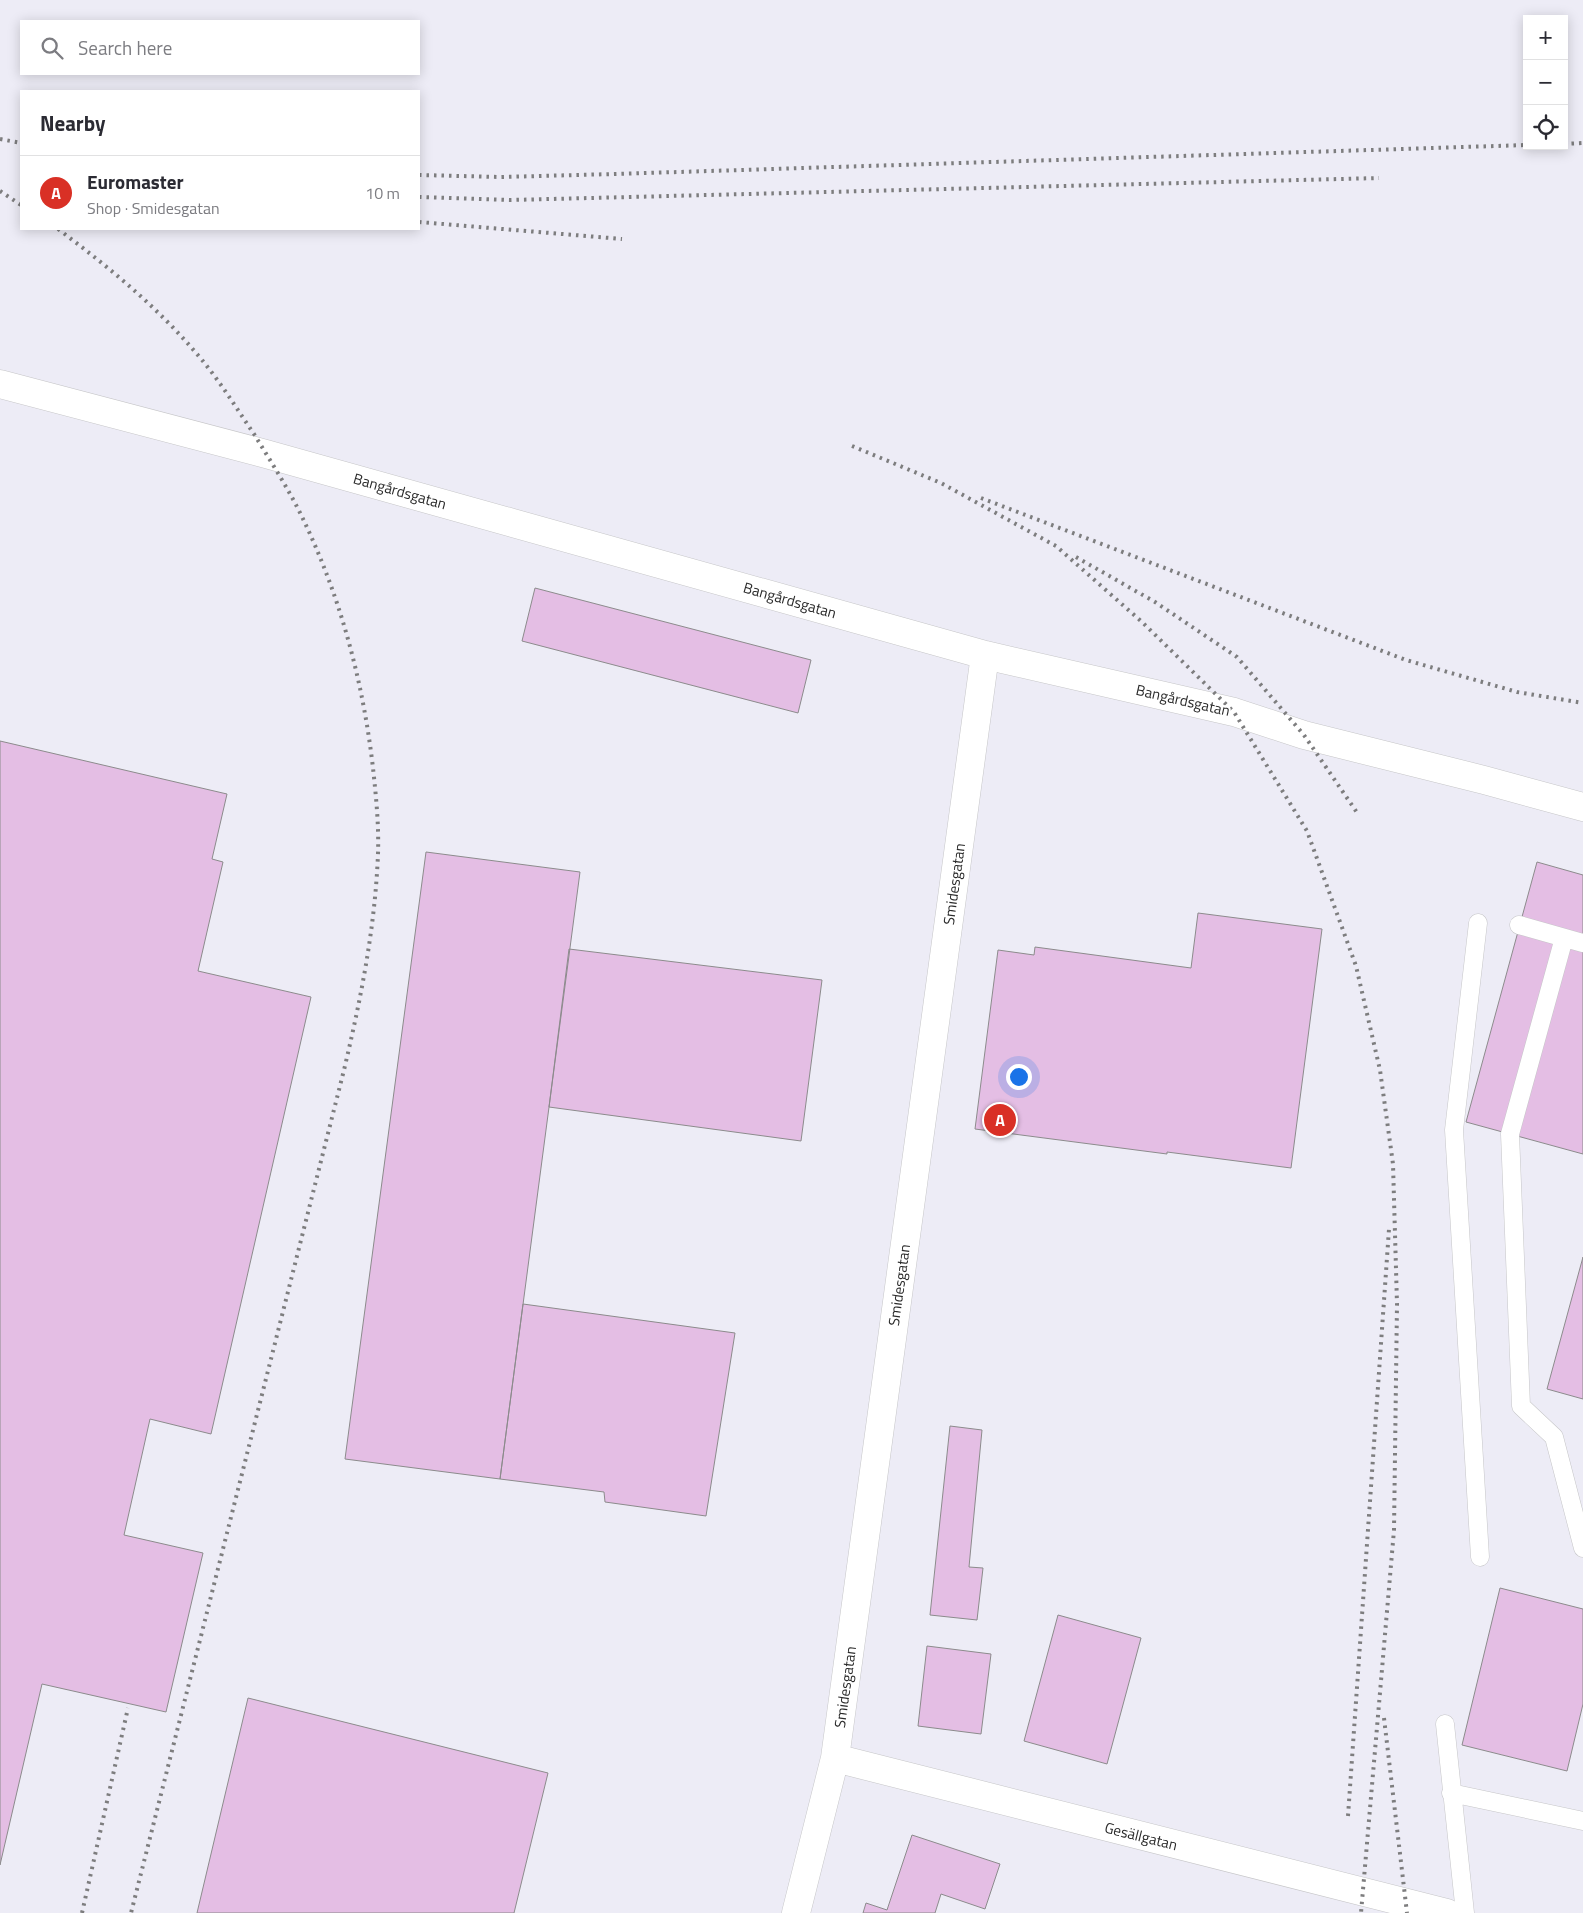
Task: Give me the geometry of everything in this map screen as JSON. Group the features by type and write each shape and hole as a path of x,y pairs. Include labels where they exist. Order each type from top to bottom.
{"street":[{"name":"Bangårdsgatan","path":"0,384 266,454 985,654 1234,712 1304,735 1583,807"},
{"name":"Smidesgatan","path":"796,1913 835,1758 985,654"},
{"name":"Gesällgatan","path":"835,1758 1447,1913"}],"lane":[{"path":"1478,923 1454,1130 1480,1557"},
{"path":"1519,925 1583,943"},
{"path":"1564,938 1510,1134 1521,1406 1554,1436 1583,1548"},
{"path":"1445,1724 1465,1913"},
{"path":"1452,1793 1583,1821"}],"shaded area":[{"path":"0,0 1583,0 1583,1913 0,1913"}],"building":[{"path":"535,588 811,660 798,713 522,641"},
{"path":"0,741 227,794 212,859 223,862 198,971 311,997 211,1434 150,1419 124,1535 203,1553 166,1712 42,1684 0,1865"},
{"path":"426,852 580,872 500,1479 345,1459"},
{"path":"1537,862 1583,875 1583,1154 1466,1122"},
{"path":"1198,913 1322,929 1291,1168 975,1129 998,950 1034,955 1035,947 1191,968"},
{"path":"569,949 822,980 801,1141 549,1107"},
{"path":"1583,1257 1583,1399 1547,1389"},
{"path":"523,1304 735,1333 706,1516 605,1502 604,1492 500,1479"},
{"path":"950,1426 982,1430 969,1567 983,1568 977,1620 930,1615"},
{"path":"1500,1588 1583,1609 1583,1704 1567,1771 1462,1745"},
{"path":"1058,1615 1141,1638 1107,1764 1024,1741"},
{"path":"927,1646 991,1654 981,1734 918,1726"},
{"path":"248,1698 548,1773 514,1913 197,1913"},
{"path":"912,1835 1000,1864 985,1909 941,1894 935,1913 863,1913 866,1903 887,1910"}],"railway":[{"path":"0,139 20,143"},
{"path":"1568,144 1583,143"},
{"path":"420,175 501,177 615,174 1523,145"},
{"path":"420,197 511,200 1379,178"},
{"path":"0,191 20,204"},
{"path":"420,222 622,239"},
{"path":"59,230 134,290 186,341 229,396 293,499 329,580 349,641 369,736 378,821 374,909 361,990 344,1070 131,1913"},
{"path":"852,446 941,483 1056,546 1142,622 1234,712 1307,831 1356,966 1380,1070 1393,1164 1397,1304 1394,1530 1361,1913"},
{"path":"981,498 1406,660 1517,692 1583,703"},
{"path":"1076,557 1155,602 1237,657 1304,735 1358,814"},
{"path":"1348,1816 1389,1229"},
{"path":"82,1913 128,1708"},
{"path":"1384,1718 1407,1913"}],"place":[{"name":"Euromaster","path":"1000,1120"}]}
